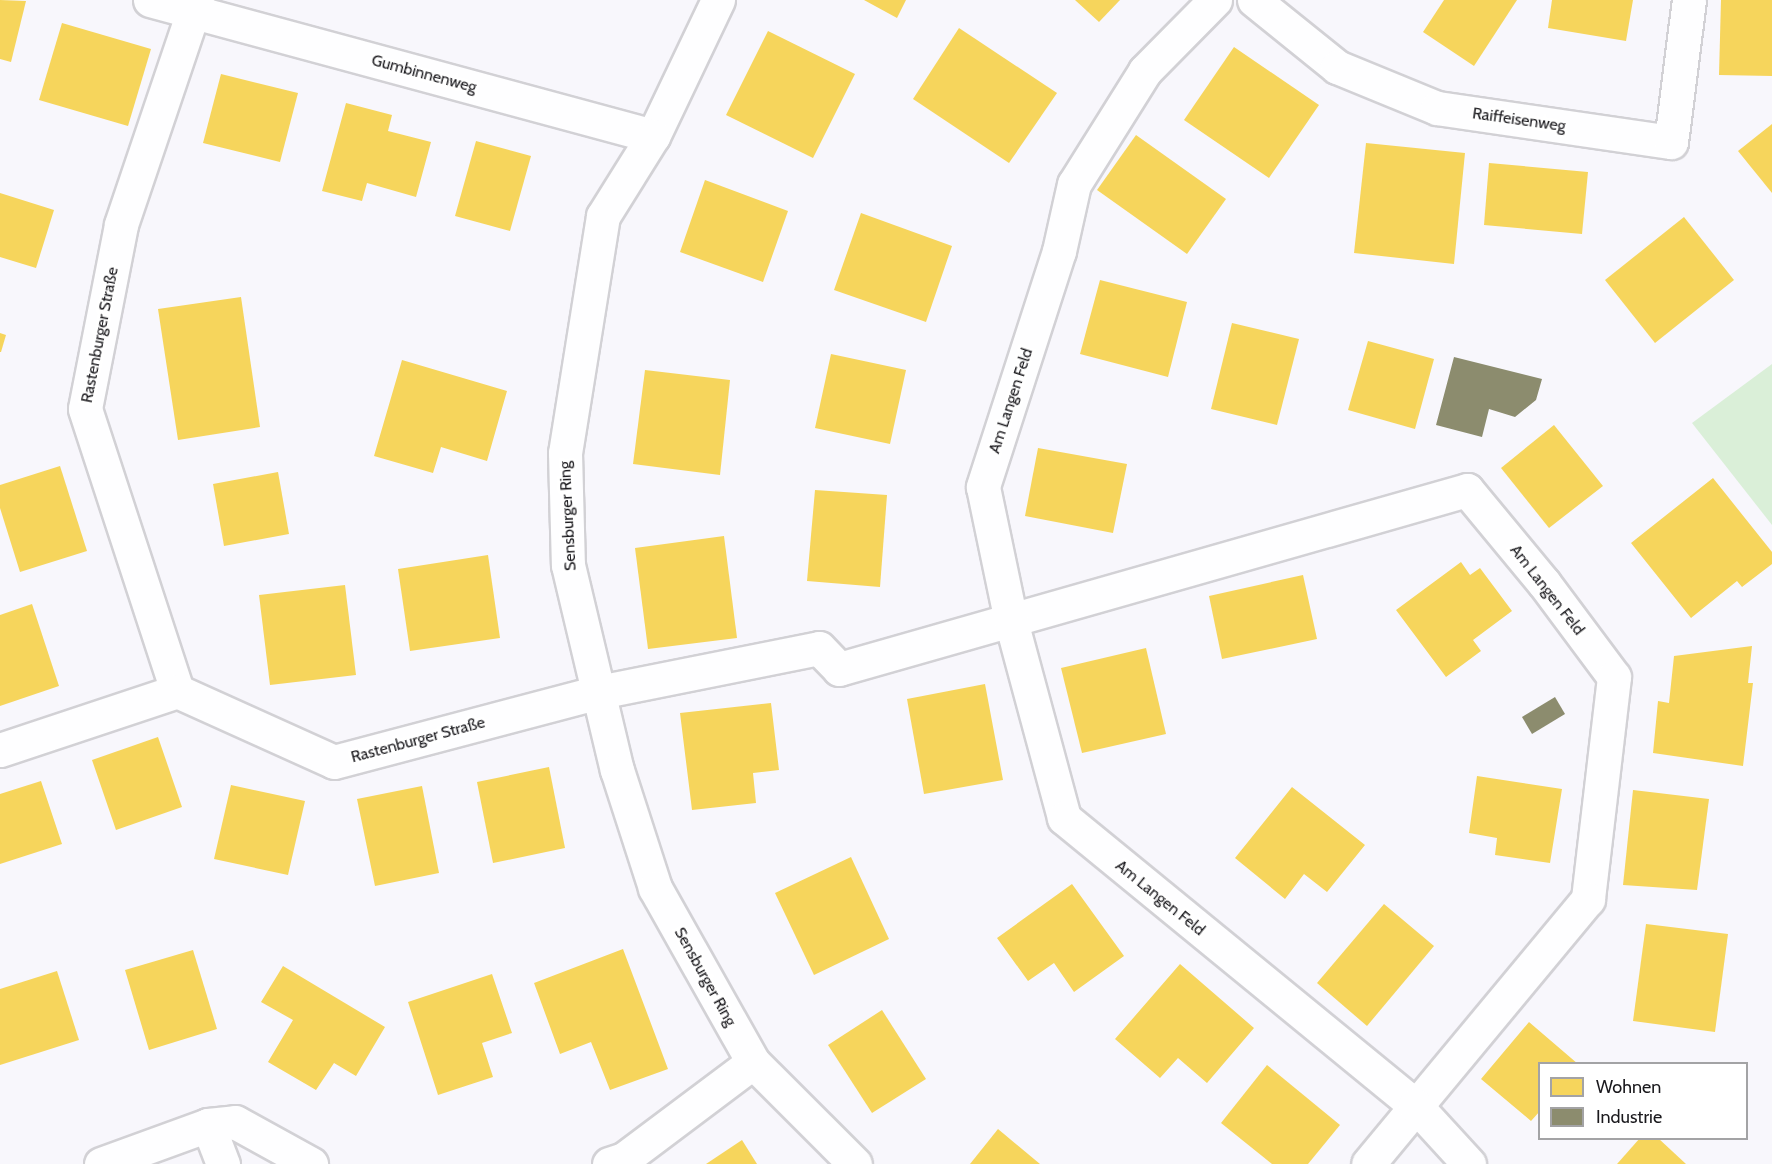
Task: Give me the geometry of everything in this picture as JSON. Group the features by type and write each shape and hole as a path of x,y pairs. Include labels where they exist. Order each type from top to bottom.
{"street":[{"name":"Gumbinnenweg","path":"150,0 195,6 653,136"},
{"name":"Sensburger Ring","path":"718,0 653,136 603,216 565,453 568,565 617,770 655,888 753,1062 855,1164"},
{"name":"Am Langen Feld","path":"1215,0 1145,71 1074,184 1059,251 983,487 1011,621 1064,818 1415,1105 1469,1164"},
{"name":"Raiffeisenweg","path":"1254,0 1337,67 1437,108 1671,142 1689,0"},
{"name":"Rastenburger Straße","path":"195,6 121,225 85,409 177,691 334,762 599,692"},
{"name":"Am Langen Feld","path":"599,692 819,648 839,669 1467,490 1530,565 1614,677 1588,899 1368,1164"},
{"path":"0,750 177,691"},
{"path":"609,1164 624,1159 753,1062"},
{"path":"101,1164 208,1125 235,1122 311,1164"},
{"path":"208,1125 223,1164"}],"green space":[{"path":"1772,364 1772,525 1692,423"}],"building: Wohnen":[{"path":"0,0 26,1 11,62 0,59"},
{"path":"864,0 906,0 897,18"},
{"path":"1075,0 1120,0 1099,22"},
{"path":"1444,0 1517,0 1474,66 1423,32"},
{"path":"1552,0 1633,0 1626,41 1548,28"},
{"path":"1721,0 1772,0 1772,76 1719,75"},
{"path":"62,23 151,49 128,126 39,100"},
{"path":"959,28 1057,93 1009,163 913,99"},
{"path":"768,31 855,74 813,158 726,115"},
{"path":"1234,47 1319,105 1269,178 1184,120"},
{"path":"221,74 298,93 280,162 203,143"},
{"path":"346,103 392,115 388,131 431,142 416,197 367,183 362,201 322,191"},
{"path":"1772,124 1772,193 1738,151"},
{"path":"1136,135 1226,199 1187,254 1097,190"},
{"path":"476,141 531,156 510,231 455,216"},
{"path":"1366,143 1465,153 1454,264 1354,253"},
{"path":"1489,163 1588,172 1582,234 1484,225"},
{"path":"705,180 788,211 763,282 680,252"},
{"path":"0,193 54,210 36,268 0,257"},
{"path":"861,213 952,246 926,322 834,290"},
{"path":"1684,217 1734,280 1655,343 1605,280"},
{"path":"1100,280 1187,302 1168,377 1080,354"},
{"path":"241,297 260,427 178,440 158,309"},
{"path":"1232,323 1299,339 1277,425 1211,409"},
{"path":"0,333 6,335 1,352 0,352"},
{"path":"1368,341 1434,359 1415,429 1348,410"},
{"path":"831,354 906,370 890,444 815,428"},
{"path":"402,360 507,391 487,461 441,447 433,473 374,456"},
{"path":"645,370 730,380 720,475 633,464"},
{"path":"1554,425 1603,486 1549,528 1501,468"},
{"path":"1038,448 1127,464 1113,533 1025,516"},
{"path":"60,466 87,551 20,572 0,508 0,485"},
{"path":"278,472 289,534 224,546 213,484"},
{"path":"1713,478 1772,552 1772,564 1742,587 1737,581 1691,618 1631,543"},
{"path":"815,490 887,495 880,587 807,581"},
{"path":"724,536 737,638 648,649 635,548"},
{"path":"488,555 500,638 410,651 398,569"},
{"path":"1461,562 1470,575 1480,568 1512,611 1473,640 1481,651 1446,677 1396,610"},
{"path":"1303,575 1317,639 1222,659 1209,596"},
{"path":"345,585 356,675 270,685 259,595"},
{"path":"32,604 59,686 0,706 0,615"},
{"path":"1752,646 1748,683 1753,683 1743,766 1653,753 1658,701 1669,703 1674,656"},
{"path":"1146,648 1166,734 1082,753 1061,668"},
{"path":"985,684 1003,780 924,794 907,699"},
{"path":"771,703 779,770 753,773 756,803 692,810 680,713"},
{"path":"158,737 182,807 116,830 92,760"},
{"path":"549,767 565,848 493,863 477,782"},
{"path":"1477,776 1562,789 1550,863 1495,855 1497,838 1469,833"},
{"path":"41,781 62,844 0,864 0,794"},
{"path":"231,785 305,801 288,875 214,859"},
{"path":"422,786 439,873 375,886 357,799"},
{"path":"1292,787 1365,845 1327,892 1304,874 1285,899 1235,858"},
{"path":"1633,790 1709,799 1697,890 1623,885"},
{"path":"851,857 889,939 814,975 775,893"},
{"path":"1072,884 1124,956 1074,992 1054,963 1028,981 997,938"},
{"path":"1384,904 1434,946 1367,1026 1317,983"},
{"path":"1646,924 1728,934 1715,1032 1633,1021"},
{"path":"623,949 668,1069 610,1090 591,1042 560,1054 534,983"},
{"path":"193,950 217,1029 149,1050 125,970"},
{"path":"1180,964 1254,1028 1207,1083 1178,1058 1160,1078 1115,1039"},
{"path":"283,966 385,1027 356,1076 334,1063 316,1090 268,1062 293,1020 261,1002"},
{"path":"57,971 79,1040 0,1065 0,989"},
{"path":"492,974 512,1033 482,1043 493,1077 438,1095 408,1002"},
{"path":"882,1010 926,1079 872,1113 828,1045"},
{"path":"1529,1022 1576,1062 1538,1062 1538,1113 1531,1121 1481,1079"},
{"path":"1267,1065 1340,1125 1308,1164 1272,1164 1221,1123"},
{"path":"998,1129 1040,1164 970,1164"},
{"path":"742,1140 757,1164 706,1164"},
{"path":"1638,1140 1660,1140 1686,1164 1617,1164"}],"building: Industrie":[{"path":"1454,357 1542,379 1536,400 1515,417 1489,409 1482,437 1436,425"},
{"path":"1555,697 1565,714 1532,734 1522,717"}]}
